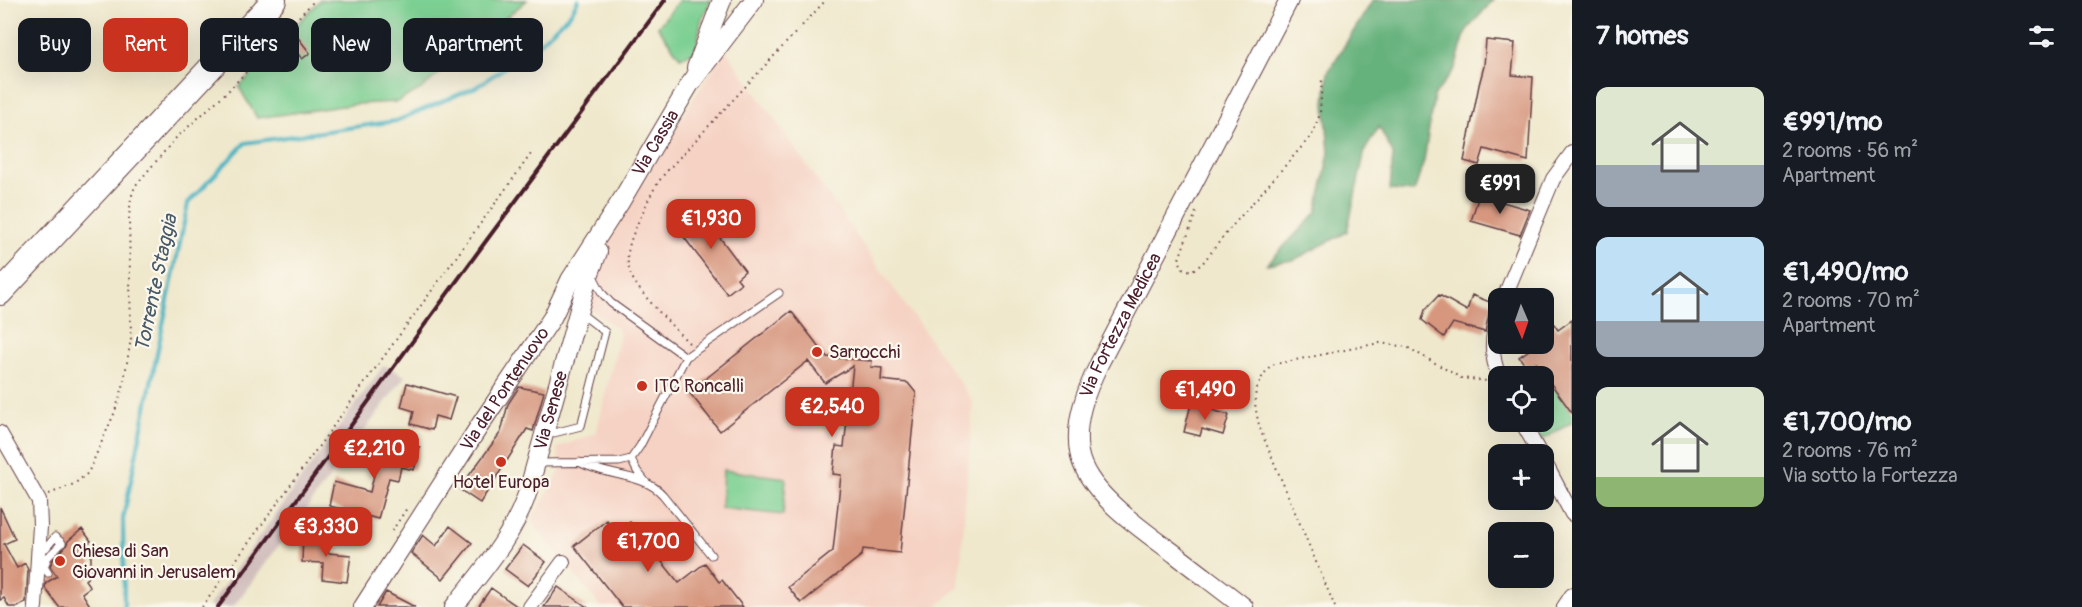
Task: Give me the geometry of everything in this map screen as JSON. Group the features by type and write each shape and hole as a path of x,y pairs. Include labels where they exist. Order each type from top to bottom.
{"highway":[{"path":"0,272 254,0"},
{"path":"0,293 274,0"}],"main road":[{"name":"Via Cassia","path":"690,84 722,0"},
{"name":"Via Cassia","path":"621,201 690,84 754,0"},
{"name":"Via Fortezza Medicea","path":"1244,607 1137,525 1103,495 1081,459 1078,450 1078,432 1082,406 1099,364 1289,0"},
{"name":"Via Senese","path":"454,607 492,559 515,525 536,464 590,270 621,201"},
{"name":"Via del Pontenuovo","path":"363,607 552,318 570,280 621,201"},
{"path":"558,304 567,303 572,307 573,331"}],"street":[{"path":"1508,288 1553,179 1572,153"},
{"path":"0,433 38,496 40,509 35,607"},
{"path":"1554,480 1572,513"},
{"path":"530,607 563,562"},
{"path":"1564,607 1572,595"}],"lane":[{"path":"590,270 611,303 686,357"},
{"path":"536,464 619,462 631,459 686,357 779,293"},
{"path":"544,436 581,426 605,332 578,312"},
{"path":"631,459 646,482 660,492 711,555"},
{"path":"579,462 596,470 646,482"},
{"path":"39,543 46,548 55,537 62,543 45,562 45,569 48,573"}],"path":[{"path":"38,496 81,481 88,473 114,414 123,387 131,338 129,217 135,186 176,138 229,90 315,0"},
{"path":"696,349 633,282 628,262 630,241 649,199 666,172 826,0"},
{"path":"1197,210 1179,259 1182,268 1191,271 1202,264 1312,135 1320,114 1322,78"},
{"path":"202,607 531,154"},
{"path":"1335,607 1260,429 1253,402 1260,378 1271,364 1379,343 1407,347 1461,378 1488,379"}],"shaded area":[{"name":"Sarrocchi","path":"725,49 973,401 959,587 936,607 601,607 531,521 560,472 557,448 596,433 620,334 617,328 585,303 600,260 633,196"},
{"path":"384,365 405,376 233,607 208,607"}],"green space":[{"path":"320,0 527,0 506,18 403,18 403,72 441,72 421,89 397,102 357,104 257,118 239,87 253,72 299,72 299,23"},
{"path":"679,0 711,0 701,21 696,52 680,57 658,27"},
{"path":"1373,0 1493,0 1466,31 1455,68 1434,96 1424,161 1414,192 1390,190 1393,154 1379,127 1365,150 1347,232 1294,260 1267,264 1317,212 1329,153 1325,103 1328,72"},
{"path":"1554,388 1572,413 1572,422 1542,440 1537,432 1554,432"},
{"path":"723,470 786,478 783,515 721,508"}],"building":[{"path":"299,39 310,53 302,59 299,55"},
{"path":"1486,40 1515,43 1512,75 1533,77 1528,161 1484,149 1479,165 1464,161 1484,66"},
{"path":"1479,195 1530,210 1520,235 1471,221"},
{"path":"697,207 745,271 737,278 741,283 727,294 677,228 680,226 677,222"},
{"path":"1439,295 1467,311 1472,295 1488,301 1485,332 1453,323 1444,337 1422,320 1425,310"},
{"path":"791,311 827,357 872,361 871,367 882,368 881,380 908,383 916,393 900,553 863,549 862,555 801,603 788,587 833,551 841,475 833,474 836,446 844,447 853,366 825,383 808,361 720,431 689,392"},
{"path":"1572,320 1572,413 1554,388 1554,366 1538,366 1536,363 1526,366 1519,357 1523,354 1554,354 1554,324 1558,330"},
{"path":"407,383 456,397 449,420 435,416 432,430 411,424 414,411 401,407"},
{"path":"519,387 544,392 533,431 527,429 480,503 459,489 501,432 508,404"},
{"path":"1191,404 1229,415 1223,435 1202,429 1200,436 1184,432"},
{"path":"370,433 420,447 414,470 401,467 398,480 389,478 378,519 363,515 360,529 339,524 343,509 329,506 334,482 370,492 378,459 364,456"},
{"path":"0,507 15,539 4,544 17,568 25,563 28,570 26,602 18,607 9,607 4,598 0,600"},
{"path":"607,520 616,532 630,522 679,583 705,563 719,582 722,580 743,607 622,607 574,546"},
{"path":"450,526 472,543 443,579 411,553 423,535 436,546"},
{"path":"82,529 91,541 84,547 91,555 91,575 85,580 90,587 82,593 91,607 59,607 45,588 46,583 57,576 50,566 68,541"},
{"path":"303,534 330,538 328,553 351,555 347,582 322,579 323,563 302,562"},
{"path":"523,545 546,562 528,586 505,569"},
{"path":"558,587 587,607 544,607"},
{"path":"491,588 518,607 478,607"},
{"path":"386,592 415,607 377,607"}],"waterway":[{"name":"Torrente Staggia","path":"124,607 123,519 188,203 245,143 396,121 476,87 534,48 571,13 578,0"}],"railway":[{"path":"218,607 665,0"}],"place":[{"name":"Sarrocchi","path":"817,352"},
{"name":"ITC Roncalli","path":"642,386"},
{"name":"Hotel Europa","path":"501,462"},
{"name":"Chiesa di San Giovanni in Jerusalem","path":"60,561"}]}
